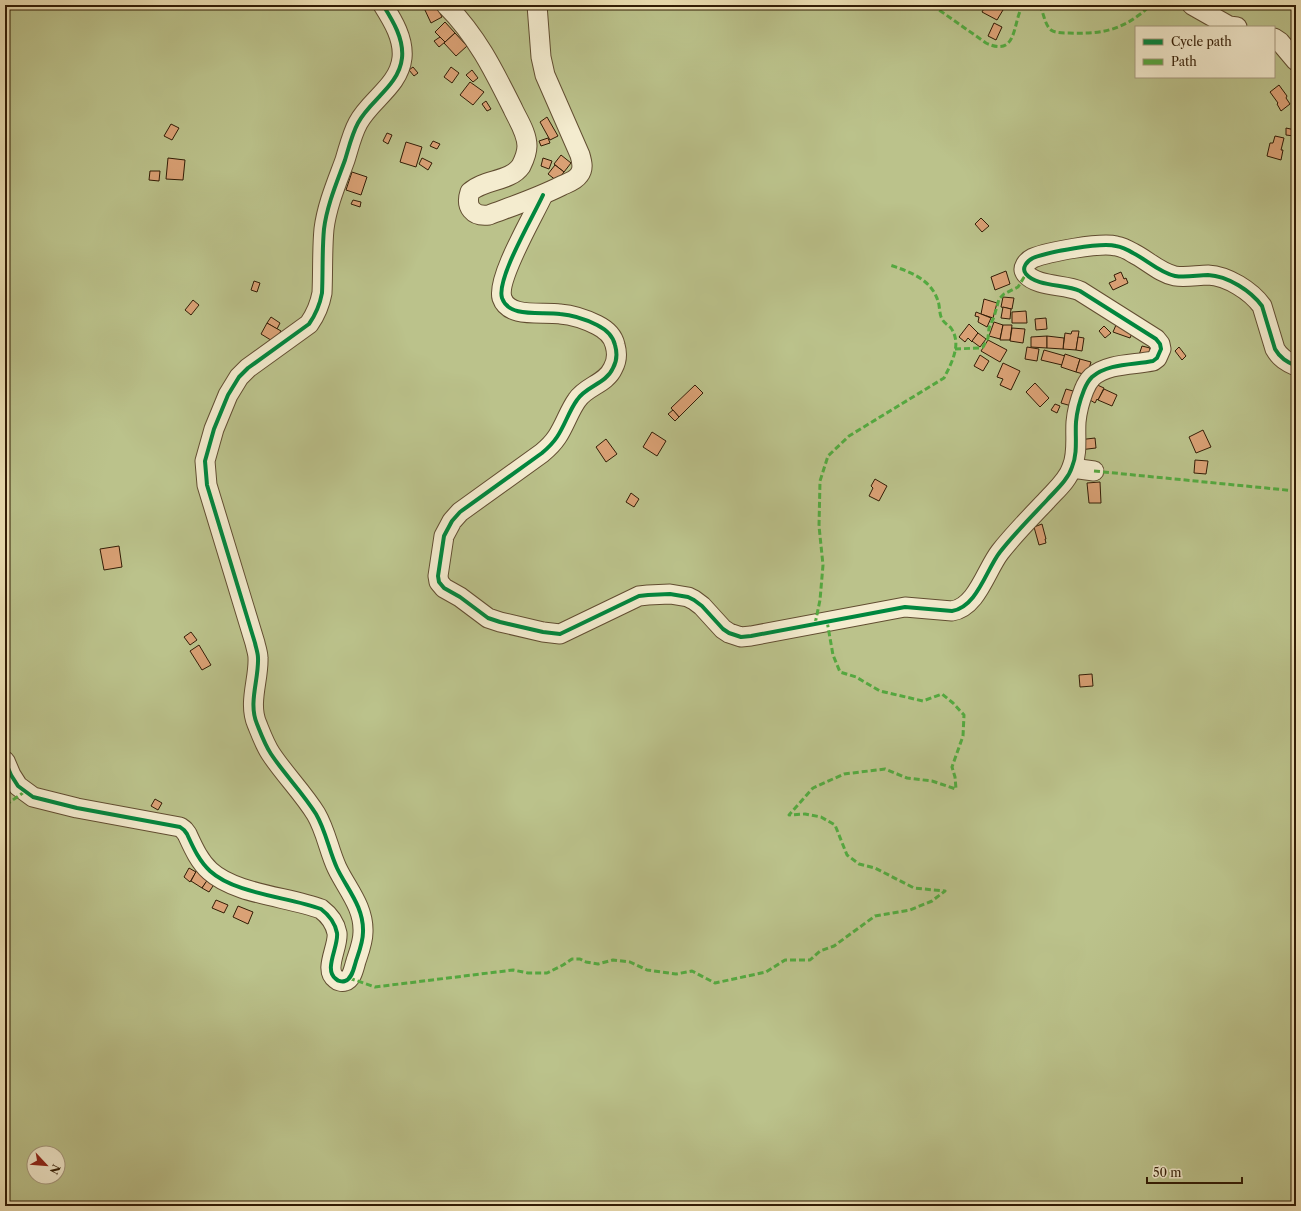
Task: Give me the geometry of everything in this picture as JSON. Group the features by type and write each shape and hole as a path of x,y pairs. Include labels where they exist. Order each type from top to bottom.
{"street":[{"path":"5,761 18,786 33,797 77,808 180,827 187,834 202,863 215,876 240,888 320,909 330,916 336,927 337,941 332,960 331,972 336,980 341,981 345,981 353,972 363,933 363,921 357,904 335,862 318,816 270,753 256,723 253,706 258,658 255,643 216,519 207,485 205,469 214,430 233,385 248,368 309,324 314,318 320,303 322,293 324,229 332,196 357,124 369,107 396,76 402,59 401,44 397,32 383,5"},
{"path":"446,5 476,40 489,61 522,128 527,146 524,161 520,168 510,175 479,186 470,192 468,200 471,210 478,215 489,215 543,195 574,180 579,176 582,170 583,163 580,155 545,75 541,57 537,5"},
{"path":"1192,5 1224,24 1233,26"},
{"path":"1275,39 1280,42 1296,61"},
{"path":"543,195 510,262 503,283 501,292 502,298 505,304 511,309 519,312 558,313 575,316 601,327 610,335 614,342 616,349 614,367 610,374 577,399 557,437 551,445 460,512 448,527 444,536 438,576 439,582 444,588 460,597 488,618 543,632 560,634 639,596 648,594 670,594 688,597 702,606 723,629 729,633 741,637 905,607 944,611 956,610 963,607 972,600 991,564 1000,551 1060,487 1072,468 1076,452 1076,420 1078,409 1082,395 1089,381 1097,374 1116,367 1153,361 1157,358 1161,349 1160,344 1156,339 1080,291 1069,287 1047,284 1030,278 1026,274 1024,267 1032,258 1044,254 1085,247 1100,245 1116,246 1134,254 1164,273 1182,277 1209,275 1224,279 1237,285 1258,300 1266,315 1270,334 1278,354 1283,359 1296,366"},
{"path":"1072,468 1094,471"}],"green space":[{"path":"5,5 1296,5 1296,1206 5,1206"}],"building":[{"path":"431,5 436,5 442,17 431,23 424,8"},
{"path":"986,5 998,5 997,6 1003,10 997,20 982,12"},
{"path":"445,22 455,33 445,42 435,32"},
{"path":"994,23 1002,27 996,40 988,36"},
{"path":"455,33 467,46 456,56 444,43"},
{"path":"440,37 445,42 439,47 434,41"},
{"path":"413,67 418,73 414,76 409,70"},
{"path":"451,67 459,73 452,83 444,77"},
{"path":"472,70 478,78 473,82 466,75"},
{"path":"470,82 484,92 473,105 460,95"},
{"path":"1279,85 1287,96 1286,98 1290,104 1281,111 1277,104 1278,103 1270,92"},
{"path":"486,101 491,109 487,111 482,104"},
{"path":"547,117 558,136 550,140 540,122"},
{"path":"171,124 179,128 172,140 164,136"},
{"path":"1286,128 1295,130 1294,136 1286,135"},
{"path":"387,133 392,135 388,144 383,141"},
{"path":"1275,136 1284,138 1281,150 1283,150 1281,160 1267,156 1270,143 1273,143"},
{"path":"548,138 550,143 541,146 539,141"},
{"path":"433,141 440,144 437,149 430,146"},
{"path":"406,142 422,147 416,167 400,162"},
{"path":"561,155 571,163 564,172 554,164"},
{"path":"168,158 185,160 183,180 166,179"},
{"path":"422,158 432,163 428,170 419,164"},
{"path":"543,158 552,161 549,169 541,166"},
{"path":"555,165 564,172 557,181 548,174"},
{"path":"150,171 160,171 159,181 149,180"},
{"path":"352,172 367,177 361,195 346,190"},
{"path":"353,200 361,202 360,207 351,204"},
{"path":"981,218 989,226 982,232 975,224"},
{"path":"1006,271 1010,284 995,290 991,277"},
{"path":"1121,272 1124,279 1126,278 1128,283 1113,290 1109,283 1116,280 1114,275"},
{"path":"254,281 260,283 257,292 251,290"},
{"path":"1003,297 1014,298 1012,309 1001,307"},
{"path":"984,299 997,303 993,318 981,314"},
{"path":"193,300 199,305 191,315 185,310"},
{"path":"1003,307 1011,309 1010,319 1001,318"},
{"path":"1026,311 1027,323 1012,323 1012,312"},
{"path":"976,312 991,318 987,327 978,322 979,317 975,316"},
{"path":"271,317 280,323 277,329 267,323"},
{"path":"1046,318 1047,329 1036,330 1035,319"},
{"path":"994,322 1003,325 1000,339 989,336"},
{"path":"267,323 281,331 274,342 261,334"},
{"path":"969,324 978,333 972,342 968,338 965,342 959,337"},
{"path":"1003,325 1012,325 1010,340 1000,340"},
{"path":"1116,325 1133,331 1130,338 1113,332"},
{"path":"1104,326 1111,333 1105,338 1099,331"},
{"path":"1012,328 1025,329 1023,343 1010,341"},
{"path":"1072,331 1079,331 1076,350 1063,349 1065,333 1071,334"},
{"path":"978,333 986,339 980,347 972,341"},
{"path":"1047,336 1047,348 1031,347 1031,337"},
{"path":"1047,336 1064,338 1063,349 1047,348"},
{"path":"1078,337 1084,338 1082,351 1076,350"},
{"path":"988,340 1007,350 1000,362 981,351"},
{"path":"1142,346 1150,348 1148,357 1139,355"},
{"path":"1027,347 1039,349 1037,361 1025,359"},
{"path":"1179,347 1186,356 1182,360 1175,351"},
{"path":"1044,350 1065,356 1062,365 1041,360"},
{"path":"1065,354 1080,359 1076,372 1061,367"},
{"path":"980,355 989,361 983,371 974,366"},
{"path":"1080,359 1091,362 1087,375 1076,372"},
{"path":"1003,363 1020,371 1011,390 1000,385 1003,379 997,377"},
{"path":"1035,383 1049,398 1040,407 1026,392"},
{"path":"1093,383 1104,388 1095,403 1085,397"},
{"path":"695,385 703,393 679,417 671,408"},
{"path":"1066,389 1080,393 1075,407 1061,403"},
{"path":"1104,389 1117,395 1112,406 1098,400"},
{"path":"1055,404 1060,406 1057,413 1051,410"},
{"path":"673,410 679,417 675,421 668,414"},
{"path":"1203,430 1211,447 1196,453 1189,437"},
{"path":"652,432 666,441 657,456 643,447"},
{"path":"1095,438 1096,448 1079,450 1078,440"},
{"path":"606,439 617,454 606,462 596,447"},
{"path":"1195,460 1208,461 1206,474 1194,473"},
{"path":"875,479 887,486 879,501 869,496 873,488 871,486"},
{"path":"1100,482 1101,503 1089,503 1087,483"},
{"path":"631,493 639,499 634,507 626,502"},
{"path":"1042,524 1046,543 1039,545 1034,527"},
{"path":"119,546 122,567 104,570 100,549"},
{"path":"191,632 197,640 190,645 184,637"},
{"path":"199,645 211,665 202,670 190,651"},
{"path":"1092,674 1093,686 1080,687 1079,675"},
{"path":"155,799 162,803 158,810 151,806"},
{"path":"189,868 196,872 190,882 184,877"},
{"path":"198,868 209,878 202,888 191,881"},
{"path":"208,879 215,883 209,892 202,888"},
{"path":"216,900 228,905 224,913 212,908"},
{"path":"238,906 253,912 248,924 233,917"}],"marked path":[{"path":"932,5 986,43 996,46 1004,46 1009,42 1023,5"},
{"path":"1039,5 1047,25 1051,30 1060,33 1106,31 1131,21 1150,5"},
{"path":"815,624 820,600 823,565 819,526 820,481 828,456 849,436 944,378 955,353 956,340 951,328 945,323 940,315 939,305 935,293 919,277 890,265"},
{"path":"955,349 983,347 988,338 989,328 999,299 1004,294 1018,287 1026,274"},
{"path":"1094,471 1296,491"},
{"path":"349,978 375,987 513,970 528,973 547,973 572,959 580,959 586,962 598,964 613,960 630,962 647,970 676,974 692,971 715,983 766,972 785,960 810,960 820,951 834,946 875,916 910,910 932,901 945,891 914,888 875,868 859,864 847,855 835,825 821,817 805,814 789,815 813,788 844,774 885,769 907,778 932,781 956,789 952,767 963,736 964,715 942,694 923,701 880,691 856,677 840,672 833,655 827,621"},
{"path":"5,800 10,802 24,792"}],"cycle path":[{"path":"5,761 18,786 33,797 77,808 180,827 187,834 203,863 210,871 221,879 248,890 321,909 327,914 335,926 337,933 331,964 332,975 340,981 345,981 351,976 361,947 363,932 361,914 337,868 316,814 271,754 254,716 254,691 258,666 257,652 207,485 205,461 214,429 228,395 239,377 248,368 309,324 317,309 322,293 323,245 327,211 352,136 363,115 390,85 400,68 402,58 400,37 383,5"},
{"path":"543,195 510,262 502,289 502,298 506,305 519,312 570,315 600,327 608,333 614,342 616,348 615,362 606,378 581,395 560,432 542,453 460,512 452,521 444,536 438,576 439,582 444,588 460,597 488,618 543,632 560,634 639,596 648,595 670,594 688,597 702,606 723,629 729,633 741,637 905,607 952,611 961,608 968,603 980,587 1000,552 1068,476 1075,456 1076,422 1078,410 1084,390 1089,380 1098,372 1106,369 1121,365 1153,361 1157,358 1161,349 1160,344 1156,339 1080,291 1044,283 1031,278 1026,274 1024,267 1033,258 1074,248 1099,245 1118,246 1159,269 1175,276 1183,277 1208,275 1231,281 1252,295 1262,306 1275,349 1279,355 1296,366"}]}
